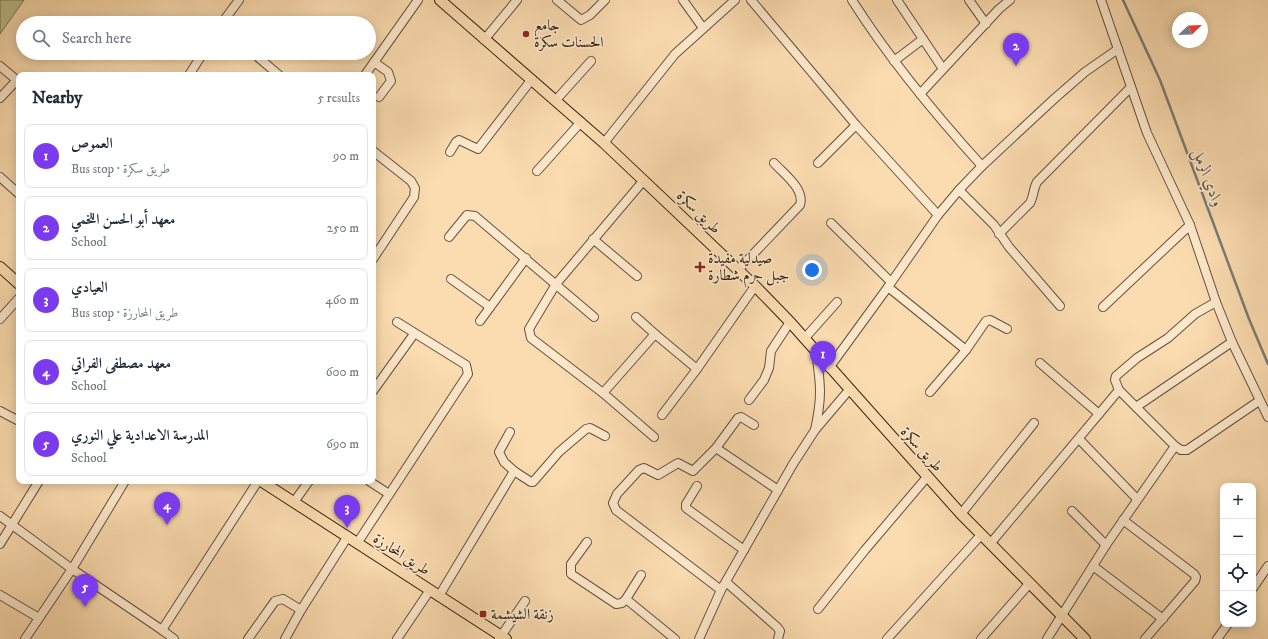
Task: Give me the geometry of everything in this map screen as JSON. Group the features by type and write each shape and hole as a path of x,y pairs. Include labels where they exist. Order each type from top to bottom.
{"main road":[{"name":"طريق سكرة","path":"441,0 484,40 532,79 581,122 755,286 790,322 829,368 961,514 1060,616 1085,639"},
{"path":"0,267 16,281"},
{"name":"طريق المحارزة","path":"266,484 358,542 502,638"}],"street":[{"path":"227,16 239,0"},
{"path":"376,59 418,0"},
{"path":"484,40 517,0"},
{"path":"557,0 581,20 590,15 605,0"},
{"path":"683,0 702,28"},
{"path":"604,143 675,54 702,28 735,0"},
{"path":"751,0 856,125 938,215"},
{"path":"852,0 878,42 939,119 982,166"},
{"path":"898,0 943,69"},
{"path":"969,0 986,24"},
{"path":"920,94 1010,0"},
{"path":"1101,0 1147,133 1190,225 1216,302 1232,342 1268,417"},
{"path":"894,61 923,39"},
{"path":"829,368 890,285 938,215 959,190 982,166 1075,81 1118,49"},
{"path":"191,72 199,60"},
{"path":"261,60 275,72"},
{"path":"556,100 591,61"},
{"path":"367,72 374,62 388,72 391,82 379,97"},
{"path":"0,66 16,79"},
{"path":"450,152 459,140 478,149 532,79"},
{"path":"0,98 16,83"},
{"path":"999,234 1030,203 1033,198 1033,189 1037,182 1131,87"},
{"path":"537,171 581,122"},
{"path":"818,163 856,125"},
{"path":"376,153 411,181 415,188 414,197 376,254"},
{"path":"738,270 800,205 801,195 799,191 774,163"},
{"path":"0,177 16,191"},
{"path":"644,180 556,284 529,329 531,338 603,393 654,436"},
{"path":"959,190 980,210 1060,306"},
{"path":"449,237 459,223 470,214 475,216 594,317"},
{"path":"831,223 890,285 966,350"},
{"path":"1103,307 1190,225"},
{"path":"593,239 637,276"},
{"path":"480,322 526,258"},
{"path":"451,279 490,307"},
{"path":"662,414 697,369 755,286"},
{"path":"0,319 16,301"},
{"path":"804,339 837,302"},
{"path":"1216,302 1195,314 1168,338 1137,358 1116,376 1115,380 1119,390 1175,446 1181,450 1187,450 1259,401"},
{"path":"636,317 697,369"},
{"path":"930,392 966,350 986,321 990,320 1007,329"},
{"path":"358,542 468,374 466,365 396,322"},
{"path":"749,400 764,380 771,351 790,322"},
{"path":"376,387 414,334"},
{"path":"603,393 655,334"},
{"path":"1136,407 1232,342"},
{"path":"815,430 820,407 821,389 816,353"},
{"path":"1040,362 1099,414"},
{"path":"703,638 721,590 778,490 815,430 849,390"},
{"path":"990,544 1119,390"},
{"path":"0,411 16,419"},
{"path":"721,590 616,510 613,503 617,494 639,470 644,468 658,474 678,463 693,471 716,448 738,418 741,418 754,425"},
{"path":"961,514 1034,424"},
{"path":"510,432 499,452 504,462 533,482 559,452 586,429 590,428 605,436"},
{"path":"1079,439 1137,499"},
{"path":"1047,639 1060,616 1106,545 1175,446"},
{"path":"716,448 778,490"},
{"path":"439,596 514,470"},
{"path":"818,609 864,550 927,477"},
{"path":"0,544 38,484"},
{"path":"25,639 72,569 123,484"},
{"path":"162,630 256,484"},
{"path":"294,502 307,484"},
{"path":"374,484 389,494"},
{"path":"697,486 686,504 686,508 744,550"},
{"path":"1072,511 1106,545"},
{"path":"0,516 72,569 174,639"},
{"path":"1123,520 1196,577 1195,581 1146,639"},
{"path":"887,639 982,535"},
{"path":"285,639 301,610 348,536"},
{"path":"587,542 571,564 571,574 616,604 622,603 626,599 641,575"},
{"path":"1093,566 1163,619"},
{"path":"1256,584 1268,566"},
{"path":"726,582 777,627 780,631 778,639"},
{"path":"981,639 1030,584"},
{"path":"397,639 430,590"},
{"path":"0,595 39,618"},
{"path":"248,639 275,601 283,599 301,610"},
{"path":"626,599 675,639"},
{"path":"502,638 525,601"},
{"path":"1217,639 1226,627"}],"green space":[{"path":"0,0 24,0 0,34"}],"waterway":[{"name":"وادي الرمل","path":"1123,0 1160,80 1249,319 1268,364"}],"place":[{"name":"جامع الحسنات سكرة","path":"526,34"},
{"name":"معهد أبو الحسن اللخمي","path":"1016,66"},
{"name":"صيدلية مفيدة جبل حرم شطارة","path":"700,267"},
{"name":"العموص","path":"823,374"},
{"name":"معهد مصطفى الفراتي","path":"167,525"},
{"name":"العيادي","path":"347,528"},
{"name":"المدرسة الاعدادية علي النوري","path":"85,607"},
{"name":"زنقة الشيشمة","path":"483,614"}]}
